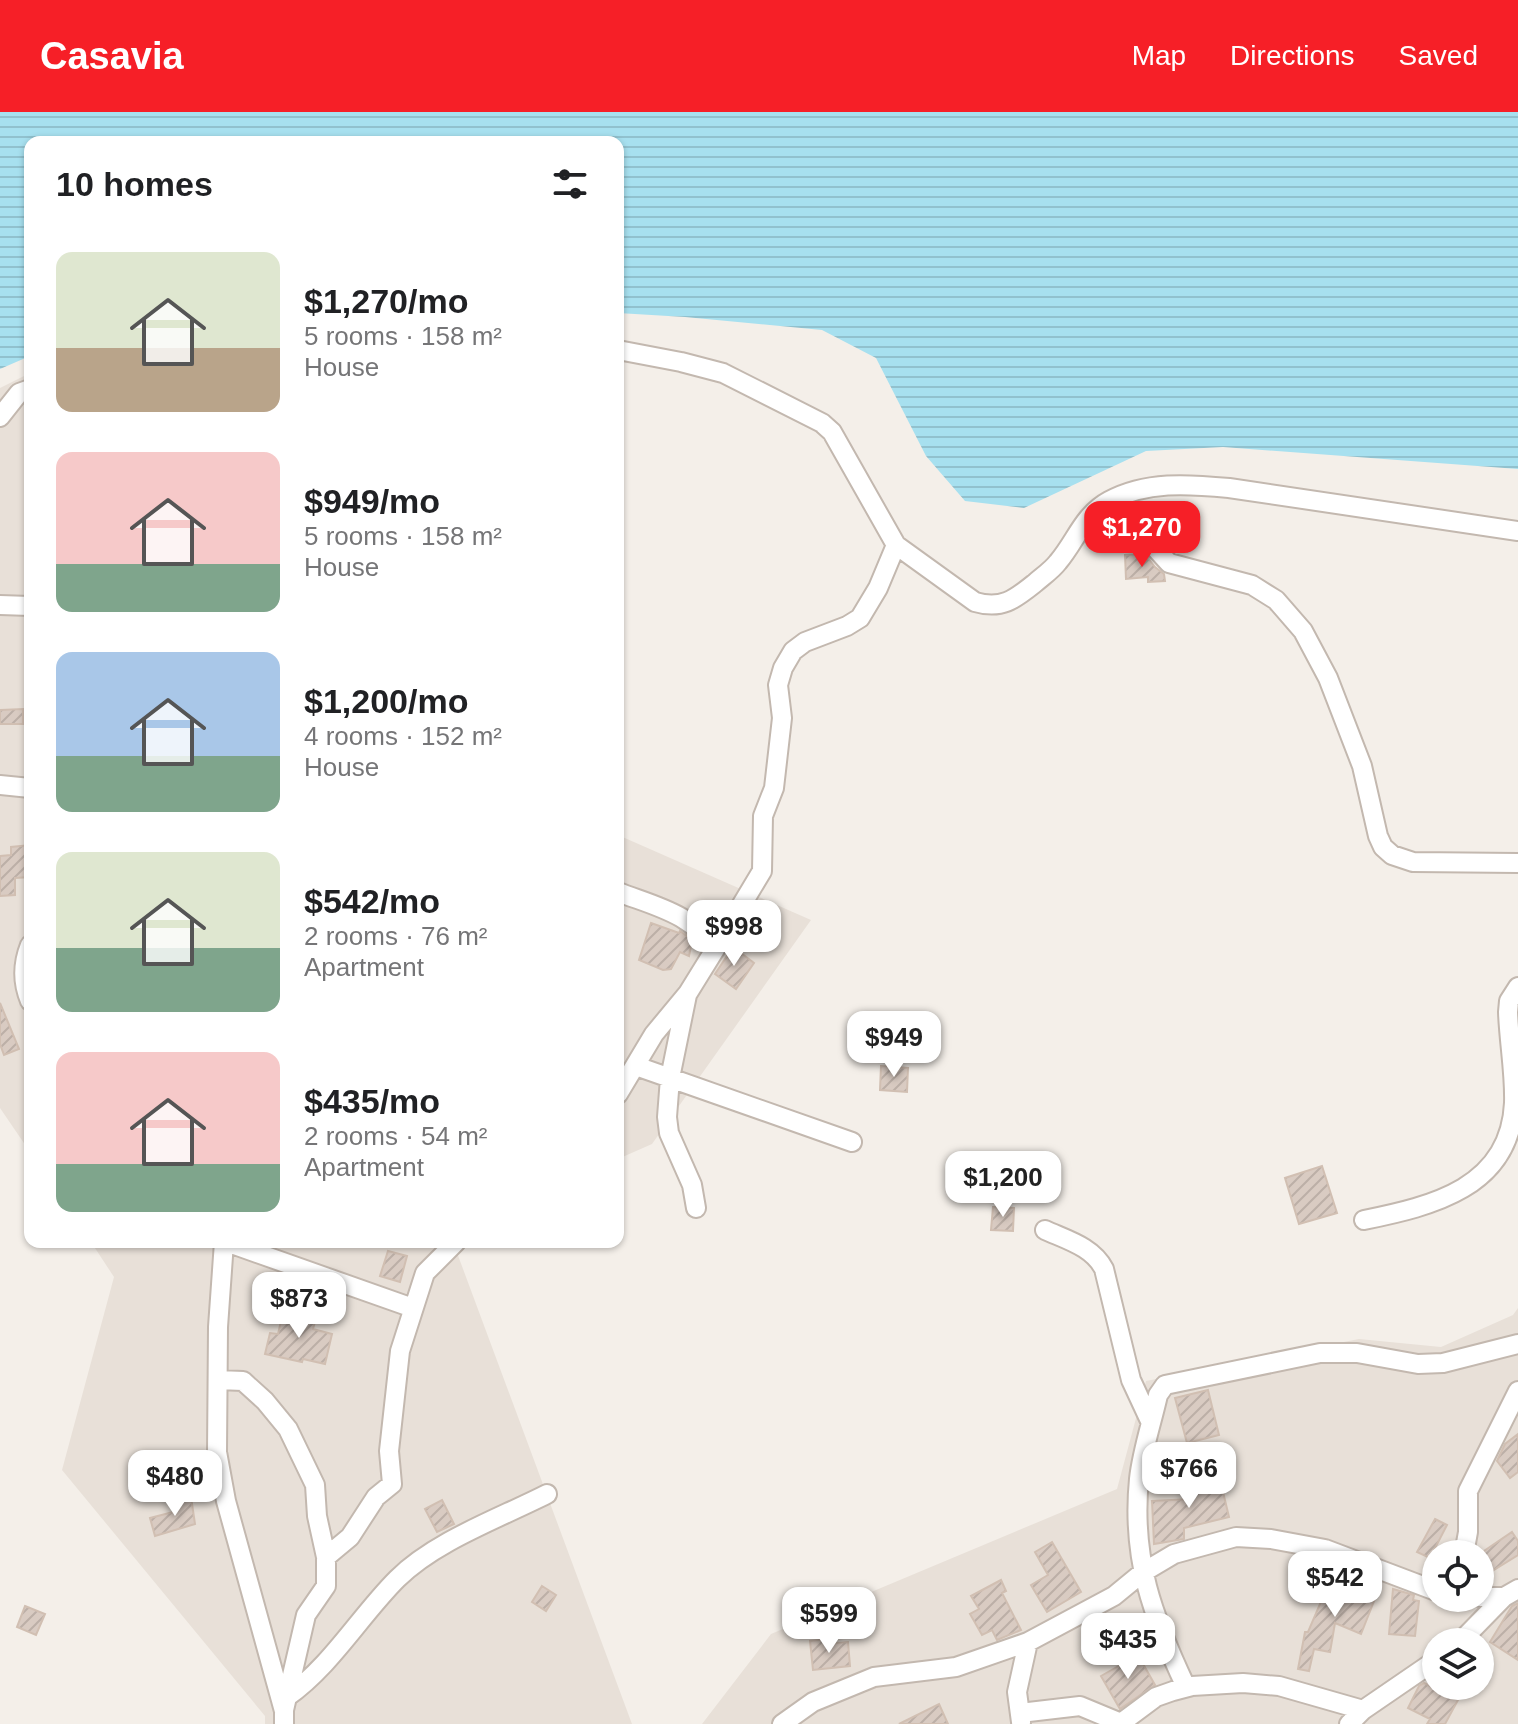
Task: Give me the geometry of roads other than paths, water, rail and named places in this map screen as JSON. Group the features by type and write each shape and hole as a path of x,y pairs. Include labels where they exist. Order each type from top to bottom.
{"street":[{"path":"624,351 723,373 822,423 832,432 896,545 975,602 998,606 1011,602 1058,562 1089,515 1107,502 1138,488 1196,485 1357,505 1518,531"},
{"path":"0,417 19,393 24,391"},
{"path":"1107,502 1169,563 1252,585 1276,600 1303,631 1317,653 1362,766 1378,836 1383,847 1392,855 1413,862 1518,863"},
{"path":"624,1085 654,1034 688,993 762,871 763,816 774,788 782,718 778,685 783,668 793,651 805,642 860,618 878,588 896,545"},
{"path":"0,605 24,606"},
{"path":"0,785 24,787"},
{"path":"624,894 682,917 707,937 714,951"},
{"path":"24,966 24,987"},
{"path":"1364,1220 1420,1207 1466,1187 1487,1171 1501,1152 1513,1118 1508,1012 1509,1001 1518,987"},
{"path":"688,993 667,1101 669,1133 688,1173 696,1208"},
{"path":"636,1066 852,1142"},
{"path":"1045,1230 1090,1251 1098,1258 1104,1269 1131,1380 1151,1423"},
{"path":"224,1248 220,1277 218,1380 217,1452 220,1476 285,1711"},
{"path":"242,1248 413,1308"},
{"path":"326,1557 350,1537 376,1497 392,1484 389,1451 400,1351 425,1273 450,1248"},
{"path":"1186,1687 1164,1638 1142,1573 1138,1537 1139,1477 1158,1395 1165,1385 1320,1353 1357,1353 1418,1364 1443,1363 1518,1344"},
{"path":"218,1380 243,1381 265,1401 288,1429 315,1485 317,1516 326,1557 326,1586 306,1615 285,1711"},
{"path":"1467,1540 1468,1491 1518,1391"},
{"path":"285,1711 308,1680 398,1578 424,1557 547,1494"},
{"path":"782,1724 813,1702 874,1677 956,1667 1028,1642 1105,1601 1142,1573 1186,1550 1236,1537 1325,1549 1422,1586"},
{"path":"1475,1628 1511,1593"},
{"path":"1028,1642 1018,1680 1021,1718 1080,1706 1121,1723 1156,1697 1186,1687 1260,1683 1363,1710"},
{"path":"1349,1724 1363,1710 1422,1670"}],"water":[{"path":"0,112 1518,112 1518,469 1223,447 1146,451 1024,508 965,501 926,456 876,358 822,330 624,313 624,136 24,136 24,359 0,369"}]}
